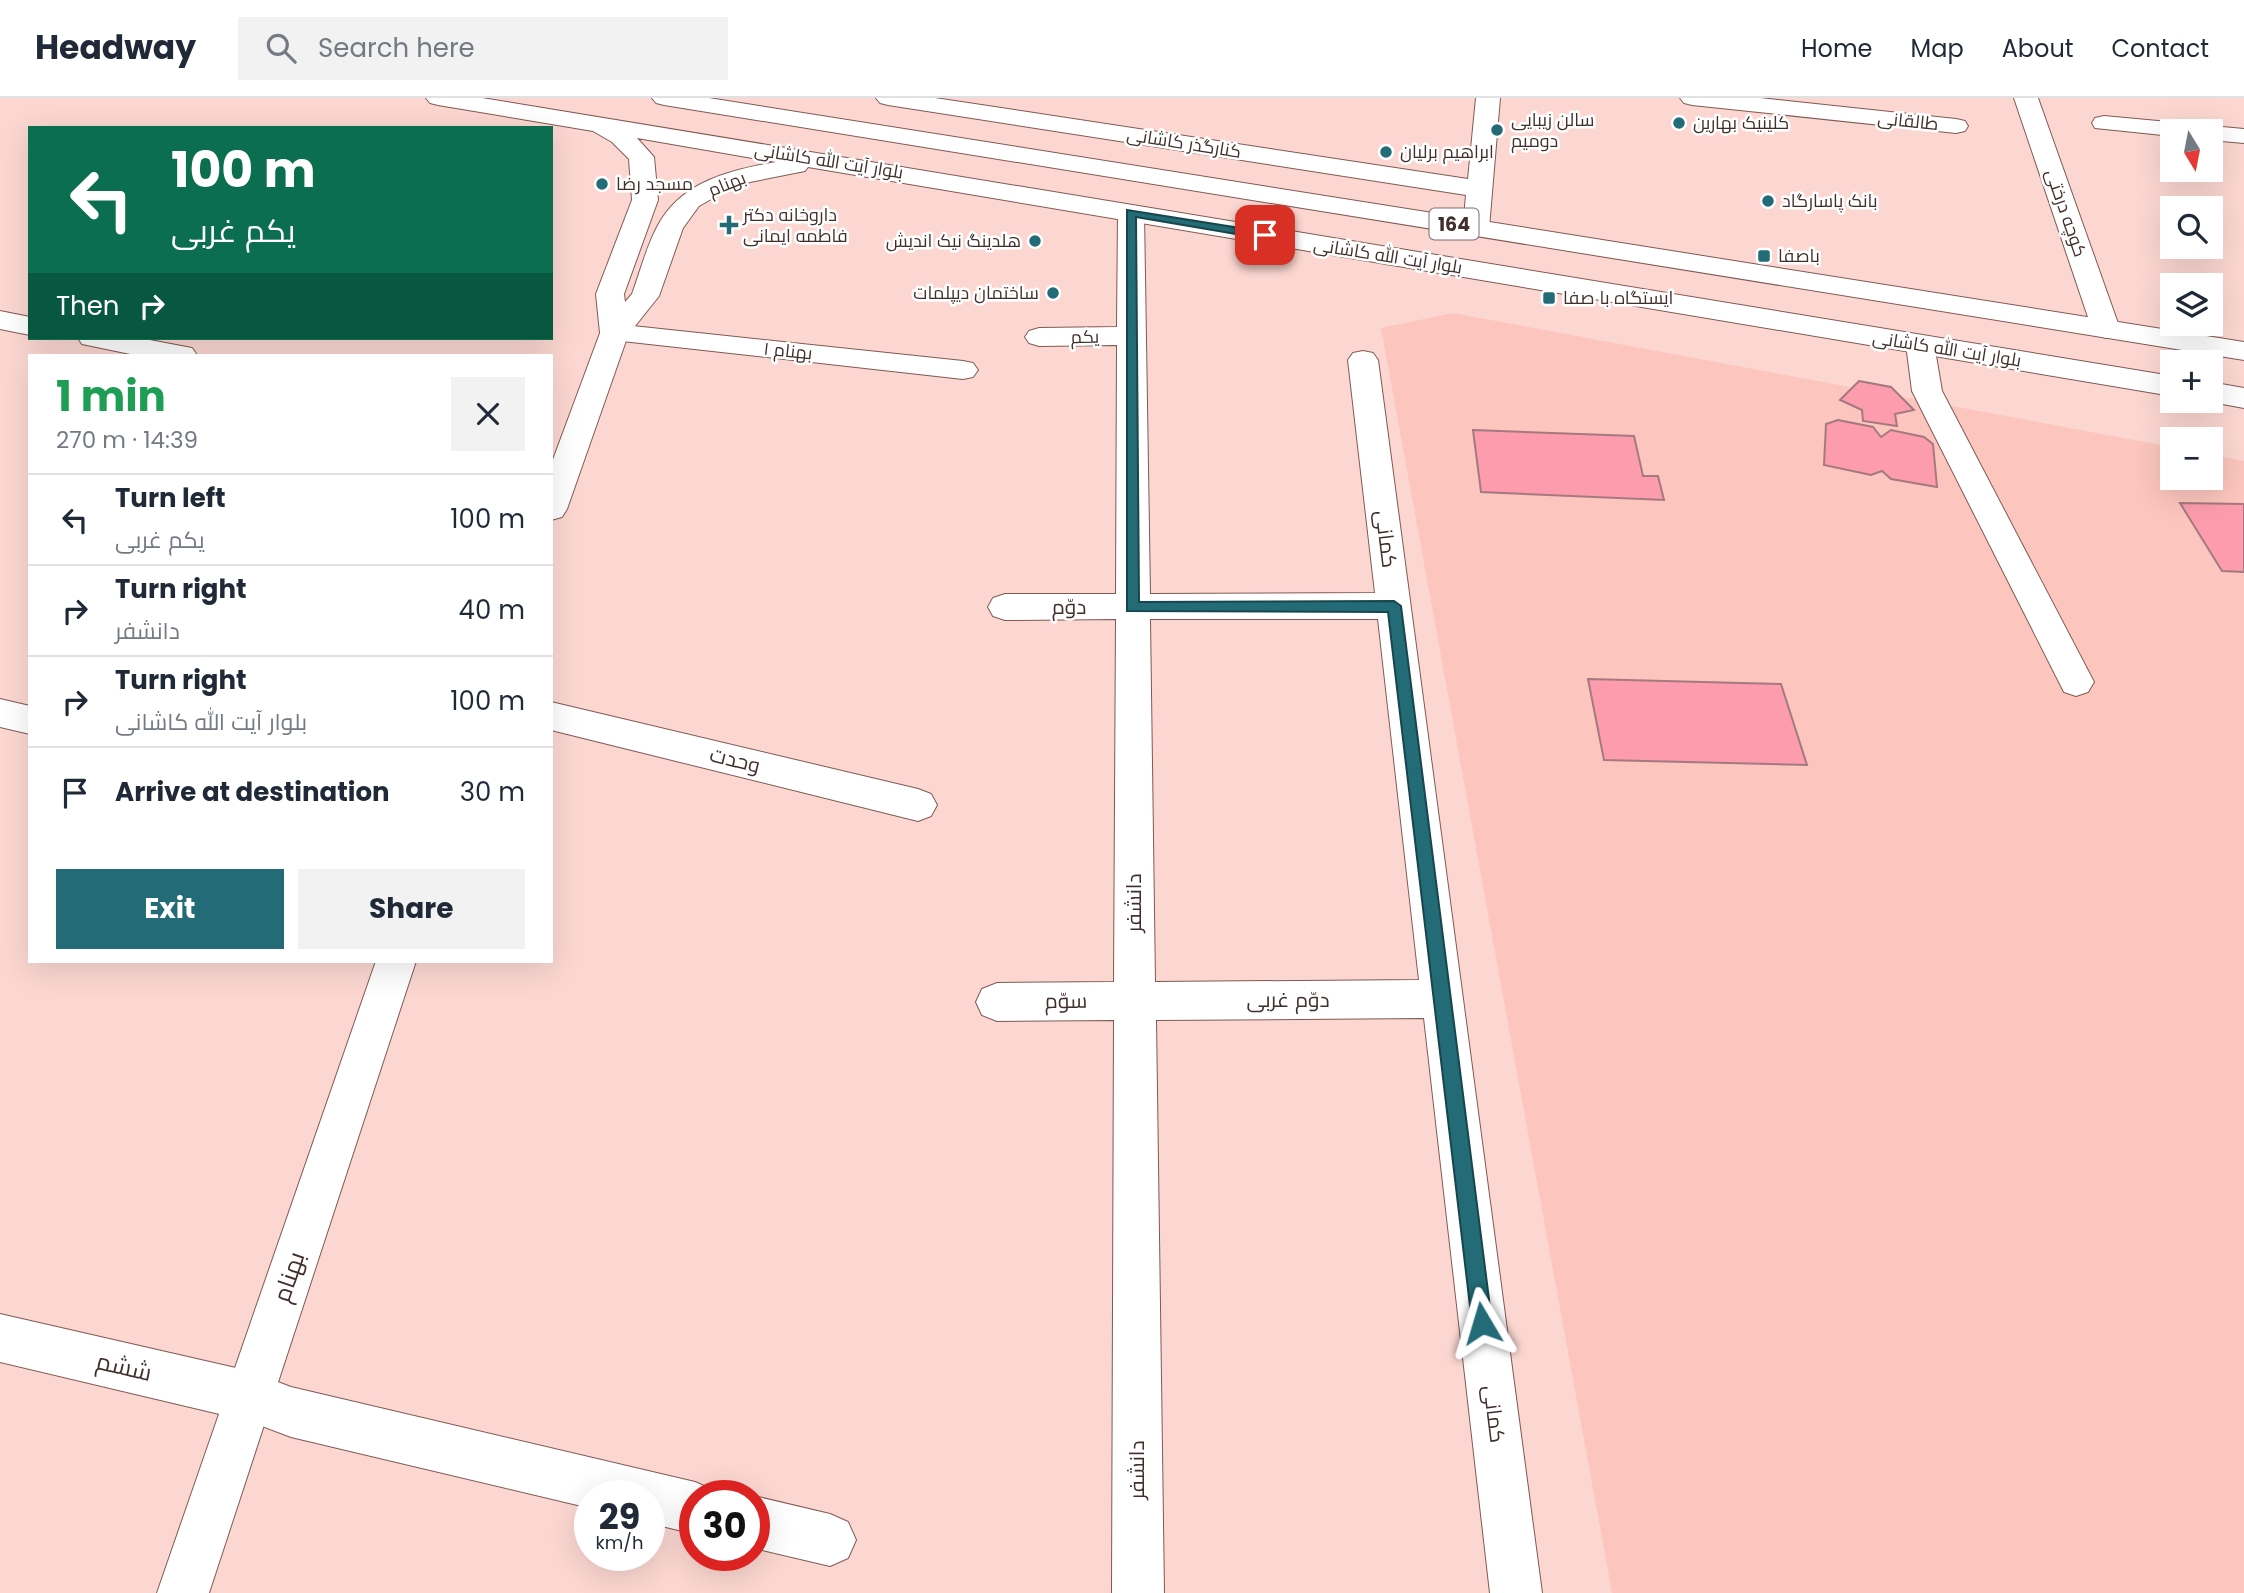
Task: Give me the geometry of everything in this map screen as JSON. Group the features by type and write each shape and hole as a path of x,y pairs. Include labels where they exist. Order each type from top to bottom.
{"street":[{"name":"بلوار آیت الله کاشانی","path":"438,98 2160,384"},
{"name":"بلوار آیت الله کاشانی","path":"664,98 2244,351"},
{"name":"کنارگذر کاشانی","path":"888,98 1480,189"},
{"path":"1476,228 1488,98"},
{"name":"طالقانی","path":"1692,98 1956,126"},
{"name":"کوچه درختی","path":"2026,98 2106,329"},
{"path":"2104,123 2160,128"},
{"name":"بهنام","path":"597,124 621,137 641,157 645,200 610,293 614,333"},
{"path":"2223,134 2244,135"},
{"name":"بهنام","path":"553,503 614,333 645,296 670,227 690,200 744,175 790,166 836,162"},
{"path":"645,200 660,188 676,185 687,190 690,200"},
{"name":"دانشفر","path":"1131,213 1138,1593"},
{"path":"0,320 28,326"},
{"name":"بهنام ۱","path":"614,333 963,370"},
{"name":"یکم","path":"1039,337 1131,336"},
{"path":"103,340 177,354"},
{"path":"1920,344 1927,391 2076,682"},
{"name":"کمانی","path":"1363,360 1516,1593"},
{"path":"2223,394 2244,398"},
{"name":"دوّم","path":"1005,607 1394,606"},
{"path":"0,713 28,720"},
{"name":"وحدت","path":"553,716 919,805"},
{"name":"بهنام","path":"183,1593 395,963"},
{"name":"دوّم غربی","path":"1135,1001 1442,999"},
{"name":"سوّم","path":"997,1002 1135,1001"},
{"name":"ششم","path":"0,1338 249,1396 291,1412 577,1480"},
{"path":"770,1526 830,1540"}],"shaded area":[{"path":"1453,313 2160,445 2160,490 2223,490 2223,457 2244,461 2244,1593 1612,1593 1381,328"}],"building":[{"path":"1859,381 1891,387 1914,410 1895,414 1897,426 1863,421 1862,410 1840,400"},
{"path":"1838,420 1873,427 1881,437 1891,430 1924,437 1933,444 1937,487 1891,479 1882,471 1871,475 1824,465 1826,424"},
{"path":"1473,430 1634,436 1643,476 1658,476 1664,500 1481,492"},
{"path":"2180,503 2244,504 2244,572 2222,571"},
{"path":"1588,679 1781,684 1807,765 1604,760"}],"place":[{"name":"کلینیک بهارین","path":"1679,123"},
{"name":"سالن زیبایی دومیم","path":"1497,130"},
{"name":"ابراهیم برلیان","path":"1386,152"},
{"name":"مسجد رضا","path":"602,184"},
{"name":"بانک پاسارگاد","path":"1768,201"},
{"name":"داروخانه دکتر فاطمه ایمانی","path":"729,225"},
{"name":"هلدینگ نیک اندیش","path":"1035,241"},
{"name":"باصفا","path":"1764,256"},
{"name":"ساختمان دیپلمات","path":"1053,293"},
{"name":"ایستگاه با صفا","path":"1549,298"}],"route":[{"path":"1265,235 1131,213 1132,607 1394,606 1482,1323"}]}
